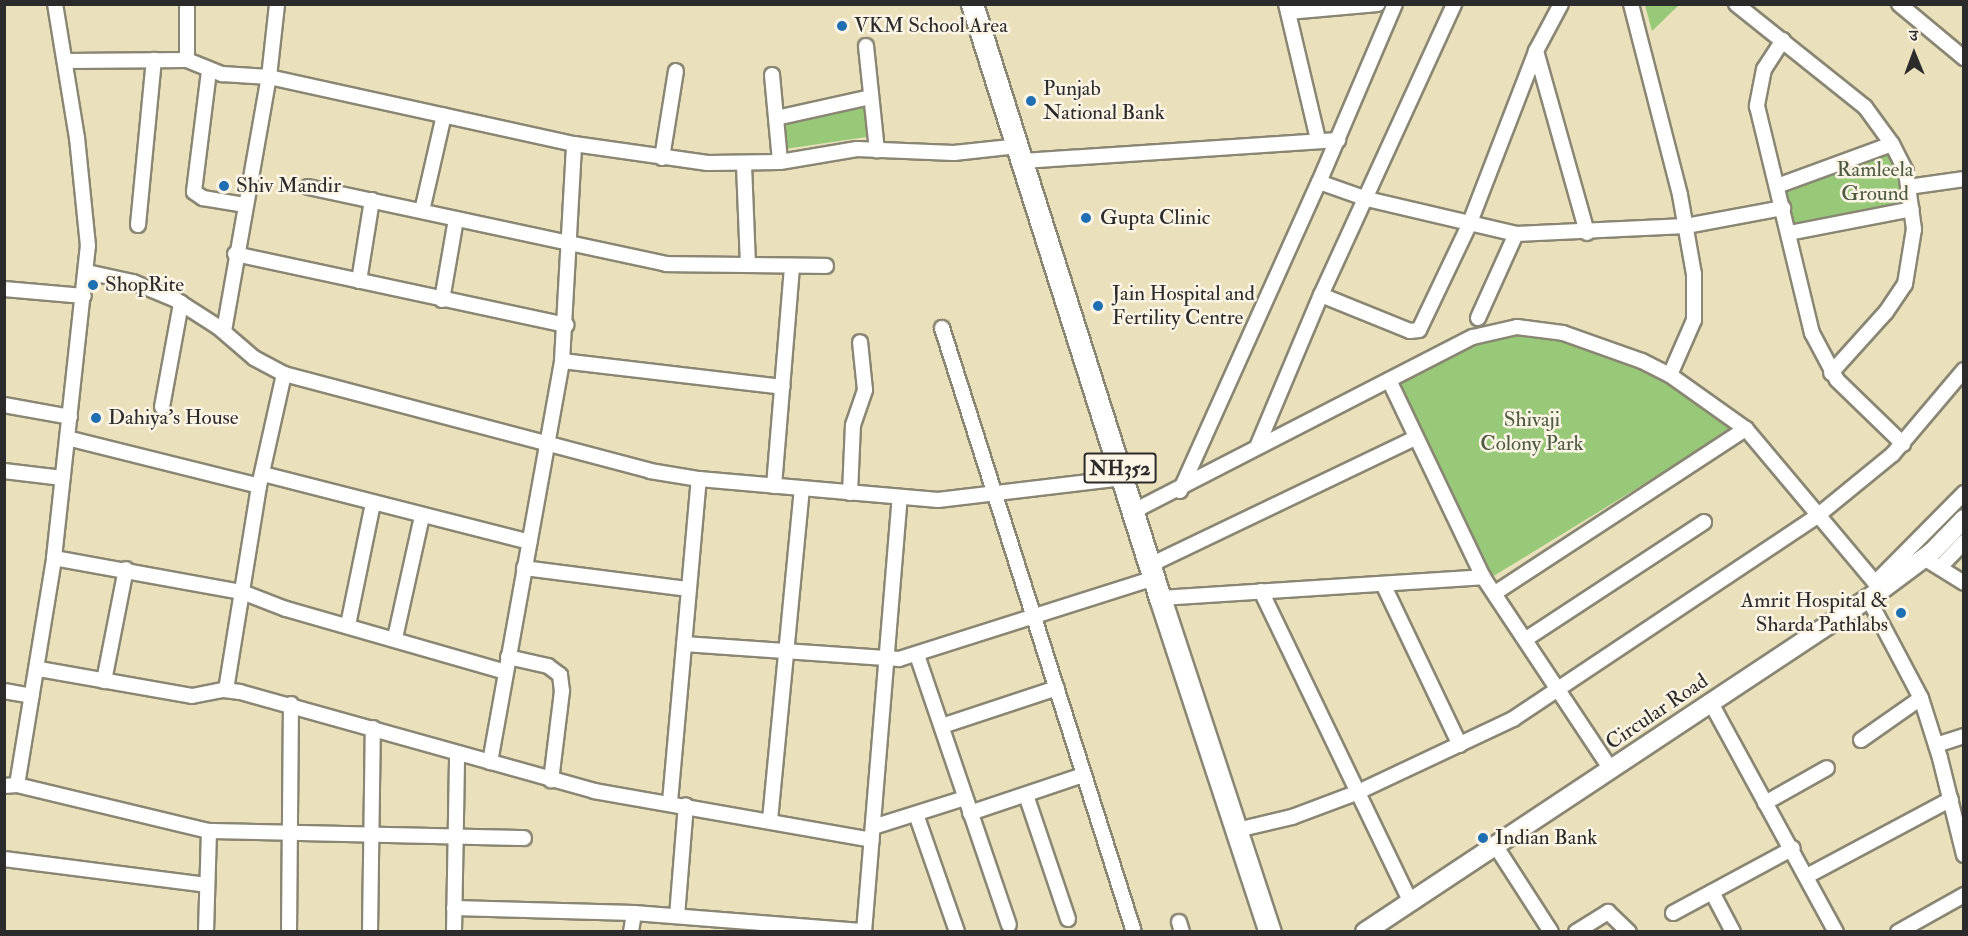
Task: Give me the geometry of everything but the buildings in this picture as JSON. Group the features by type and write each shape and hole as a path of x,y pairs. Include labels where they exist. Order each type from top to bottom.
{"highway":[{"name":"NH352","path":"972,4 1155,580 1270,932"}],"main road":[{"name":"Circular Road","path":"1365,932 1711,703 1875,590 1936,554 1964,519"}],"street":[{"path":"55,4 66,61 88,226 87,272 39,669 11,785 209,831 290,835 524,838"},
{"path":"188,4 188,60"},
{"path":"224,331 235,254 268,78 277,4"},
{"path":"1318,139 1287,8 1378,4"},
{"path":"1180,491 1338,140 1395,4"},
{"path":"1257,447 1322,295 1454,4"},
{"path":"1322,295 1418,332 1468,225 1536,51 1561,4"},
{"path":"1631,4 1686,226 1695,274 1695,313 1670,375"},
{"path":"1736,4 1865,107 1892,144 1908,187 1914,241 1905,284 1886,312 1831,373"},
{"path":"1899,4 1964,58"},
{"path":"1783,40 1764,69 1757,99 1812,333 1831,373 1903,444"},
{"path":"866,45 877,150"},
{"path":"1536,51 1587,233"},
{"path":"138,225 154,60"},
{"path":"66,61 188,60 209,71 268,78 574,144 662,158 744,165 780,162 857,149 1021,153 1318,139 1338,140"},
{"path":"209,71 194,192 203,198 244,205"},
{"path":"662,158 676,71"},
{"path":"772,75 780,162"},
{"path":"776,118 871,97"},
{"path":"422,211 444,115"},
{"path":"490,762 562,361 566,326 574,144"},
{"path":"1777,186 1892,144"},
{"path":"744,165 748,265"},
{"path":"1908,187 1964,179"},
{"path":"1319,182 1367,199 1468,225 1516,234 1587,233 1686,226 1783,208"},
{"path":"308,187 666,264 826,266"},
{"path":"359,281 372,200"},
{"path":"1789,233 1912,209"},
{"path":"441,300 456,219"},
{"path":"1478,318 1516,234"},
{"path":"235,254 566,326"},
{"path":"774,486 792,266"},
{"path":"87,272 133,282 181,303 224,331 254,358 284,374 618,464 699,479 938,500 1123,478"},
{"path":"4,289 84,296"},
{"path":"162,407 181,303"},
{"path":"1134,511 1180,491 1257,447 1473,337 1517,327 1563,333 1670,375 1746,429 1875,590 1921,698 1962,836 1964,855"},
{"path":"942,328 998,494 1083,775 1134,932"},
{"path":"849,493 853,425 865,390 860,342"},
{"path":"562,361 782,387"},
{"path":"1237,830 1292,816 1356,793 1513,719 1556,687 1816,517 1903,444 1964,369"},
{"path":"226,690 261,480 284,374"},
{"path":"1389,380 1483,577 1611,770"},
{"path":"4,405 70,417"},
{"path":"1495,593 1746,429"},
{"path":"67,438 373,503 529,542"},
{"path":"684,644 886,661 917,655 1034,616 1155,580 1415,438"},
{"path":"4,471 63,478"},
{"path":"670,802 687,589 699,479"},
{"path":"770,820 802,489"},
{"path":"1875,590 1964,493"},
{"path":"454,908 634,913 676,916 744,927 864,931 900,498"},
{"path":"348,625 373,503"},
{"path":"395,638 422,516"},
{"path":"1526,639 1704,522"},
{"path":"1936,554 1964,542"},
{"path":"1936,554 1964,574"},
{"path":"1936,554 1964,584"},
{"path":"54,558 126,568 242,592 286,609 395,638 505,672"},
{"path":"104,681 126,568"},
{"path":"524,568 687,589"},
{"path":"1155,580 1261,591 1384,586 1483,577"},
{"path":"1384,586 1460,745"},
{"path":"1261,591 1356,793 1410,901"},
{"path":"917,655 1009,925"},
{"path":"508,657 548,666 560,675 562,691 551,780"},
{"path":"39,669 196,697 226,690 291,704 457,754 594,791 770,820 873,834 916,814 965,798"},
{"path":"942,726 1057,688"},
{"path":"4,691 32,696"},
{"path":"1861,740 1921,698"},
{"path":"1711,703 1765,803 1793,848 1836,932"},
{"path":"289,932 291,704"},
{"path":"370,932 373,728"},
{"path":"1936,745 1964,736"},
{"path":"454,932 457,754"},
{"path":"1765,803 1827,768"},
{"path":"970,813 1083,775"},
{"path":"1026,795 1068,919"},
{"path":"1807,876 1951,799"},
{"path":"676,916 686,805"},
{"path":"916,814 957,932"},
{"path":"206,932 209,831"},
{"path":"1495,845 1551,932"},
{"path":"1673,913 1793,848"},
{"path":"4,859 206,885"},
{"path":"1712,892 1734,932"},
{"path":"1898,932 1964,895"},
{"path":"1576,932 1608,912 1629,932"},
{"path":"631,932 634,913"}],"green space":[{"path":"1679,4 1652,31 1645,5"},
{"path":"866,98 873,136 785,149 783,117"},
{"name":"Ramleela Ground","path":"1892,146 1908,205 1791,229 1781,188"},
{"name":"Shivaji Colony Park","path":"1563,333 1663,373 1747,421 1492,577 1389,380 1482,334"}],"place":[{"name":"VKM School Area","path":"842,26"},
{"name":"Punjab National Bank","path":"1031,101"},
{"name":"Shiv Mandir","path":"224,186"},
{"name":"Gupta Clinic","path":"1086,218"},
{"name":"ShopRite","path":"93,285"},
{"name":"Jain Hospital and Fertility Centre","path":"1098,306"},
{"name":"Dahiya's House","path":"96,418"},
{"name":"Amrit Hospital & Sharda Pathlabs","path":"1901,613"},
{"name":"Indian Bank","path":"1483,838"}]}
